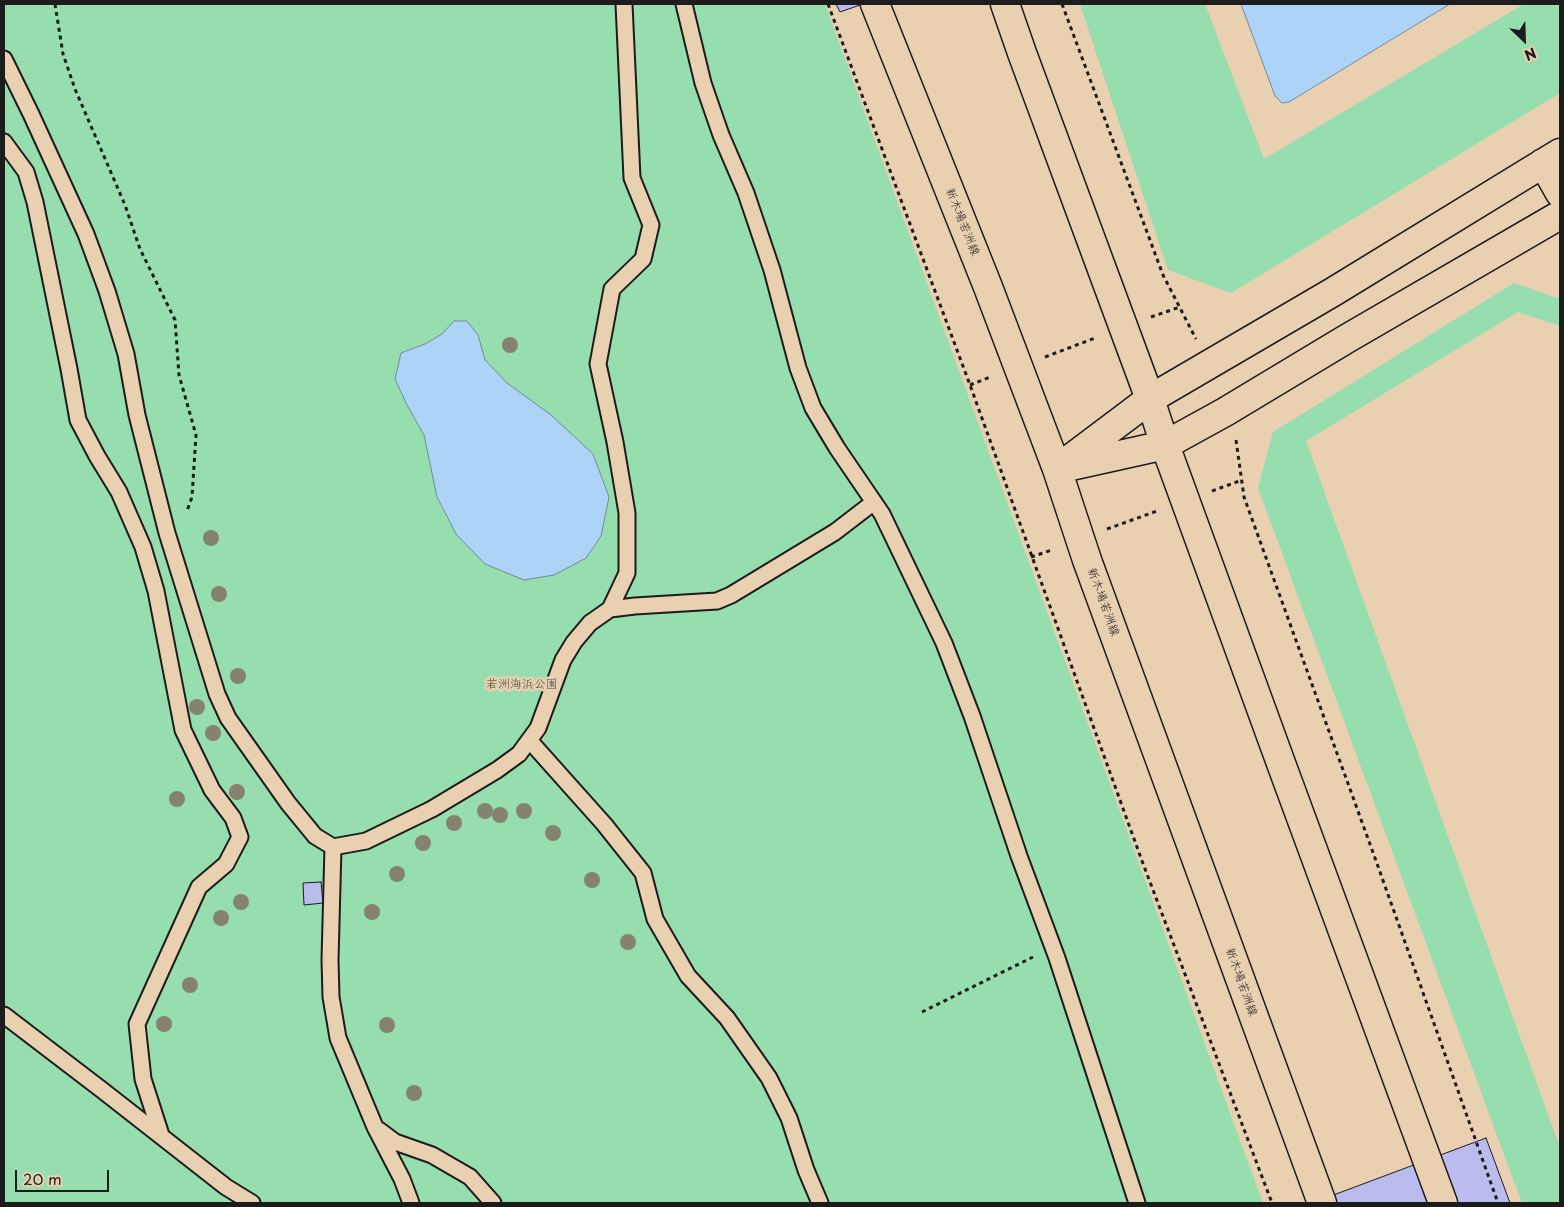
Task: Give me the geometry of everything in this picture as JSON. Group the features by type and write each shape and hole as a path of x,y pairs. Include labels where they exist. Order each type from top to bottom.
{"street":[{"name":"新木場若洲線","path":"874,4 988,287 1057,469 1080,539 1322,1203"},
{"path":"1005,4 1443,1203"},
{"path":"1057,469 1150,399 1333,292 1551,158 1560,193"},
{"path":"1057,469 1165,445 1225,412 1560,215"}],"lane":[{"path":"610,609 627,573 627,513 598,364 612,289 643,259 651,225 632,178 624,4"},
{"path":"684,4 703,83 721,134 746,193 772,270 798,368 813,408 837,448 882,514 944,643 972,716 1019,856 1053,947 1137,1203"},
{"path":"4,59 86,234 107,292 126,354 137,415 167,533 217,694 228,718 288,803 315,836 333,847 366,841 432,809 497,770 519,754 538,728 562,660 590,623 610,609 717,601 731,595 835,532 874,502"},
{"path":"4,142 26,172 35,202 78,420 119,492 143,547 156,592 183,730 212,790 234,818 240,837 226,864 199,887 137,1024 143,1079 161,1135"},
{"path":"529,740 604,824 642,874 655,918 688,976 727,1018 769,1078 789,1118 806,1170 820,1203"},
{"path":"333,847 330,960 331,997 338,1038 375,1127 402,1179 411,1203"},
{"path":"4,1015 226,1186 252,1203"},
{"path":"375,1127 395,1142 432,1155 470,1177 493,1203"}],"path":[{"path":"55,4 63,54 75,89 125,205 140,249 175,320 179,375 196,435 192,497 187,513"},
{"path":"828,4 970,385 1142,861 1272,1203"},
{"path":"1062,4 1162,275 1193,331"},
{"path":"970,385 1180,307"},
{"path":"1236,438 1244,497 1498,1203"},
{"path":"1031,557 1242,480"},
{"path":"922,1012 1053,947"}],"green space":[{"name":"若洲海浜公園","path":"4,4 825,4 1263,1203 4,1203"},
{"path":"1080,4 1205,4 1264,159 1524,4 1560,4 1560,93 1231,293 1168,270"},
{"path":"1514,283 1560,299 1560,326 1518,312 1306,441 1560,1148 1560,1203 1522,1203 1258,488 1273,432"}],"water":[{"path":"1241,4 1450,4 1289,102 1282,103 1275,96"},
{"path":"454,321 467,321 478,335 485,360 507,383 551,415 593,454 609,497 601,536 586,558 554,575 524,580 485,564 456,534 437,497 424,435 395,379 401,353 425,344 442,334"}],"building":[{"path":"836,4 863,4 840,12"},
{"path":"321,882 323,903 304,905 303,883"},
{"path":"1486,1138 1510,1203 1312,1203"}]}
